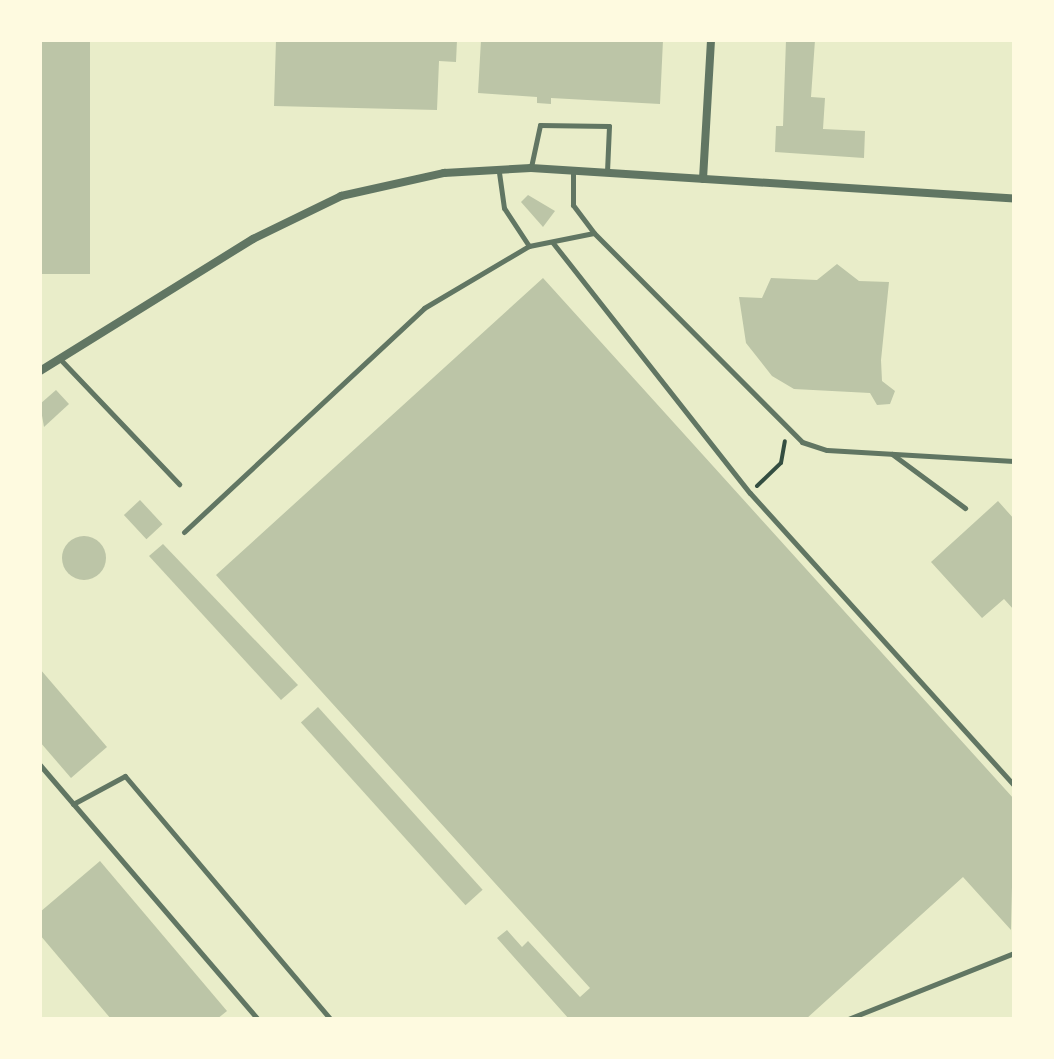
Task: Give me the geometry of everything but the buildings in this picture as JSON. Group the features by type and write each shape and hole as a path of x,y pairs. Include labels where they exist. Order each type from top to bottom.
{"street":[{"path":"703,179 711,40"},
{"path":"43,370 253,239 341,196 444,173 531,168 1014,198"}],"lane":[{"path":"531,168 540,125 609,126 607,173"},
{"path":"499,171 504,208 529,246"},
{"path":"573,171 573,205 594,233 802,442 827,450 1014,461"},
{"path":"184,532 424,308 529,246 594,233"},
{"path":"553,243 750,493 1014,785"},
{"path":"59,359 179,484"},
{"path":"892,454 965,508"},
{"path":"40,765 258,1019"},
{"path":"73,804 125,776 330,1019"},
{"path":"848,1019 1014,953"}],"path":[{"path":"750,493 781,463 787,427"}]}
